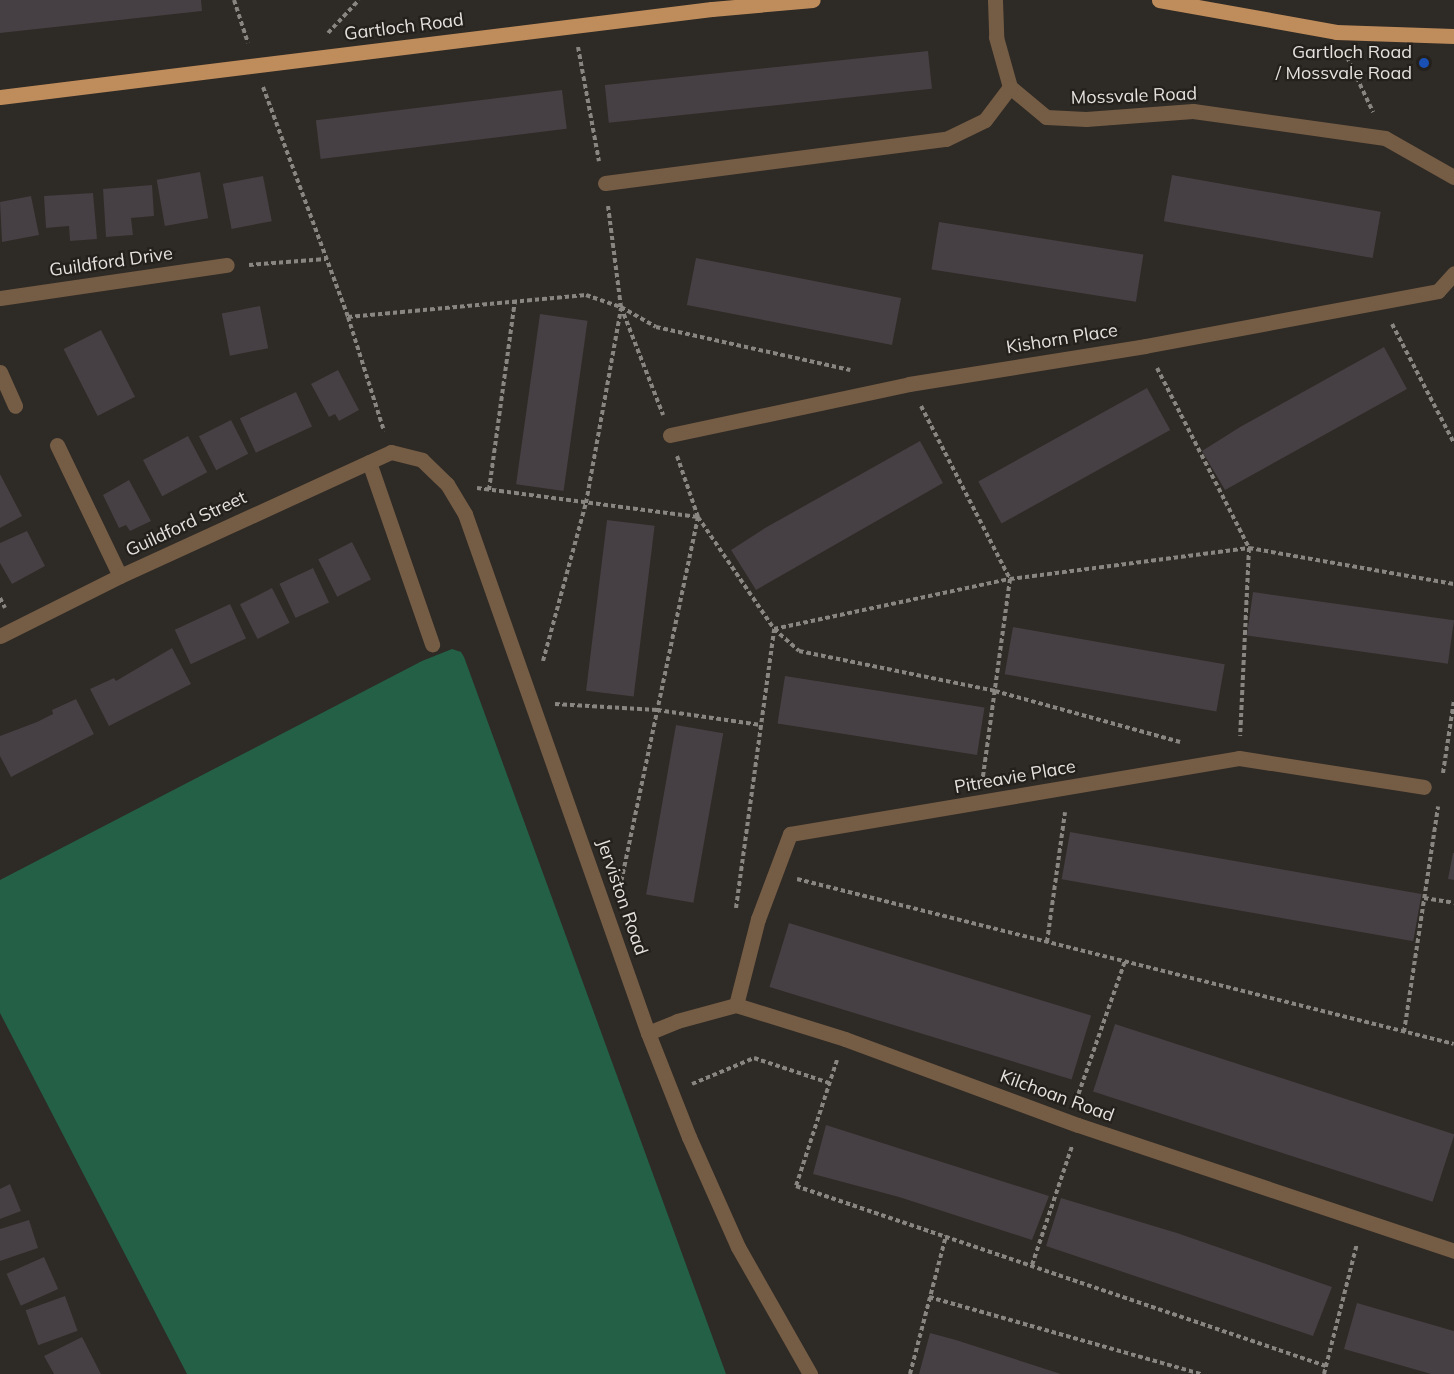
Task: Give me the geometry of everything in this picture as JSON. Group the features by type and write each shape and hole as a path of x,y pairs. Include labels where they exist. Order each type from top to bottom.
{"main road":[{"name":"Gartloch Road","path":"0,97 575,26 712,5 813,0"},
{"path":"1159,0 1336,32 1454,36"}],"street":[{"path":"605,183 946,139 985,120 1010,87 996,37 995,0"},
{"name":"Mossvale Road","path":"1010,87 1046,117 1086,119 1192,111 1385,138 1454,177"},
{"name":"Guildford Drive","path":"0,298 227,265"},
{"name":"Kishorn Place","path":"670,435 909,384 1145,346 1438,291 1454,273"},
{"path":"0,372 15,406"},
{"path":"57,445 120,576"},
{"name":"Guildford Street","path":"0,636 120,576 391,452"},
{"name":"Jerviston Road","path":"391,452 422,460 447,484 465,514 648,1033 671,1092 738,1247 810,1374"},
{"path":"369,462 432,644"},
{"name":"Pitreavie Place","path":"736,1005 758,919 790,834 1239,758 1424,787"},
{"path":"648,1033 677,1021 736,1005"},
{"name":"Kilchoan Road","path":"736,1005 845,1039 1074,1124 1454,1251"}],"path":[{"path":"234,0 255,65 348,317 391,452"},
{"path":"575,26 592,133 605,183 621,308 670,435 698,517 774,629 799,651 995,691 1183,743"},
{"path":"1336,32 1385,138"},
{"path":"227,265 326,259"},
{"path":"348,317 586,295 621,308 656,327 852,371"},
{"path":"489,490 515,301"},
{"path":"1381,302 1454,443"},
{"path":"621,308 586,502 532,703 657,710 761,725"},
{"path":"1145,346 1249,548 1239,758"},
{"path":"909,384 1010,579 980,802"},
{"path":"447,484 698,517"},
{"path":"612,926 698,517"},
{"path":"774,629 1010,579 1249,548 1454,584"},
{"path":"758,919 735,908 774,629"},
{"path":"1442,782 1454,700"},
{"path":"1047,942 1069,787"},
{"path":"1404,1032 1438,805"},
{"path":"776,874 1454,1044"},
{"path":"1424,898 1454,903"},
{"path":"1032,1265 1125,961"},
{"path":"845,1039 796,1186 1326,1366"},
{"path":"671,1092 754,1058 829,1083"},
{"path":"1324,1374 1363,1220"},
{"path":"910,1374 946,1236"},
{"path":"929,1297 1201,1374"}],"green space":[{"path":"452,649 461,652 464,657 726,1374 187,1374 0,1013 0,880 422,661"}],"building":[{"path":"0,0 201,0 202,11 0,33"},
{"path":"928,51 932,89 609,123 605,85"},
{"path":"562,90 567,129 321,159 316,120"},
{"path":"200,172 208,218 165,226 157,180"},
{"path":"1172,175 1381,212 1373,258 1164,221"},
{"path":"263,176 272,221 232,229 223,184"},
{"path":"152,185 154,216 131,218 133,235 106,237 103,189"},
{"path":"93,193 97,239 70,241 69,226 46,228 44,196"},
{"path":"31,196 39,235 2,242 0,202"},
{"path":"939,222 1143,254 1136,302 931,269"},
{"path":"696,258 901,298 892,345 687,305"},
{"path":"260,306 268,348 230,356 222,313"},
{"path":"540,314 588,321 564,491 516,484"},
{"path":"101,330 135,397 98,416 64,349"},
{"path":"1384,347 1407,389 1225,490 1202,451 1240,427"},
{"path":"338,370 359,410 339,421 335,414 329,417 311,384"},
{"path":"1147,388 1170,430 1001,524 978,482"},
{"path":"296,392 312,426 256,453 240,418"},
{"path":"231,420 248,454 216,470 199,436"},
{"path":"188,436 207,472 162,496 143,460"},
{"path":"920,441 943,483 756,590 731,550 765,528"},
{"path":"0,474 22,516 0,528"},
{"path":"129,480 151,521 130,531 126,525 119,528 103,495"},
{"path":"607,520 655,526 634,697 586,691"},
{"path":"27,531 45,566 12,584 0,563 0,543"},
{"path":"352,542 371,579 337,597 318,559"},
{"path":"313,568 329,602 296,618 279,584"},
{"path":"272,588 290,623 258,639 240,604"},
{"path":"1253,592 1454,620 1448,664 1247,636"},
{"path":"230,604 246,638 191,664 175,630"},
{"path":"1013,627 1225,664 1216,712 1005,674"},
{"path":"172,648 191,684 109,726 90,689 114,678 116,681"},
{"path":"785,676 985,708 977,755 777,723"},
{"path":"76,699 94,734 11,777 0,756 0,736 37,722 53,714 52,710"},
{"path":"676,725 723,733 693,903 646,894"},
{"path":"1070,832 1422,894 1413,941 1062,879"},
{"path":"1454,853 1454,880 1448,879"},
{"path":"789,923 1091,1015 1072,1079 769,987"},
{"path":"1115,1024 1454,1134 1433,1202 1093,1092"},
{"path":"826,1125 1049,1196 1032,1240 899,1197 813,1174"},
{"path":"10,1184 21,1211 0,1219 0,1189"},
{"path":"1061,1198 1177,1233 1332,1287 1313,1336 1046,1246"},
{"path":"29,1220 38,1248 0,1261 0,1229"},
{"path":"44,1257 58,1289 21,1306 7,1274"},
{"path":"65,1296 78,1331 38,1345 26,1310"},
{"path":"1357,1303 1454,1331 1454,1374 1431,1374 1344,1349"},
{"path":"930,1333 956,1340 1061,1374 919,1374"},
{"path":"82,1337 101,1374 54,1374 44,1356"}],"place":[{"name":"Gartloch Road / Mossvale Road","path":"1424,63"}]}
